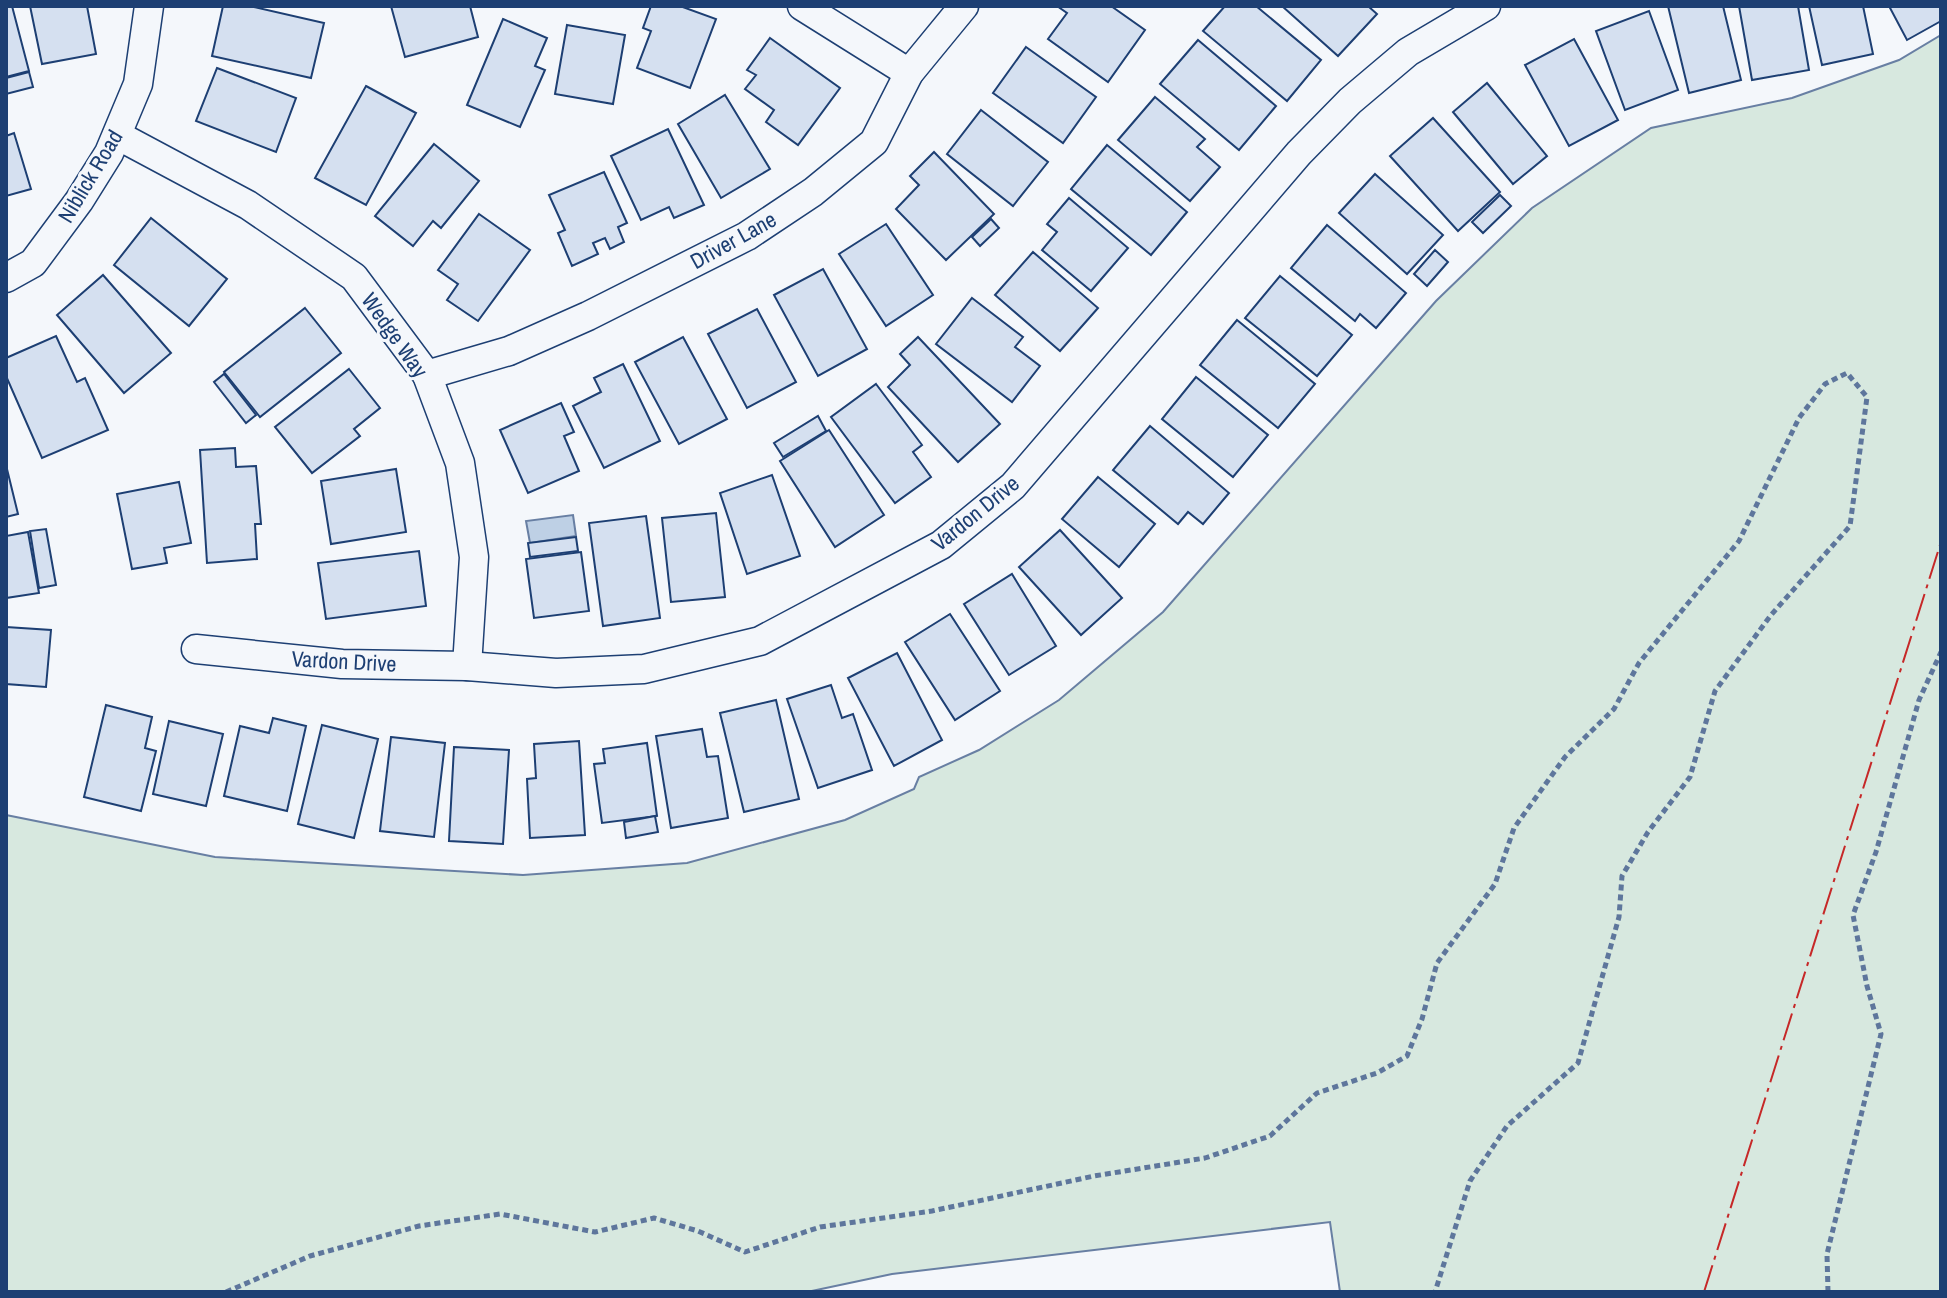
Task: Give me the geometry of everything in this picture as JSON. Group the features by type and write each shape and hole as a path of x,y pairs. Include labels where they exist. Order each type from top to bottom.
{"street":[{"name":"Niblick Road","path":"6,278 33,263 79,201 117,135 138,84 149,6"},
{"path":"802,6 909,73"},
{"name":"Driver Lane","path":"427,375 509,351 747,236 813,192 874,142 909,73 964,6"},
{"name":"Vardon Drive","path":"196,649 342,664 467,666 556,673 644,669 760,641 941,545 1013,486 1299,153 1350,101 1408,52 1486,6"},
{"name":"Wedge Way","path":"117,135 248,205 354,277 427,375 460,463 474,557 467,666"}],"path":[{"path":"226,1292 310,1256 419,1226 500,1214 595,1232 654,1218 698,1231 745,1252 820,1227 932,1211 1094,1176 1205,1158 1270,1136 1317,1093 1377,1073 1407,1056 1422,1019 1437,963 1495,884 1514,828 1565,757 1614,709 1639,663 1739,541 1799,418 1825,384 1847,373 1867,397 1850,526 1771,615 1715,691 1690,777 1648,832 1622,876 1619,917 1578,1063 1507,1126 1470,1181 1435,1292"},
{"path":"1828,1292 1827,1254 1881,1034 1867,986 1853,915 1876,852 1919,700 1941,652"}],"shaded area":[{"path":"1941,35 1941,1292 1340,1292 1330,1222 892,1274 807,1292 6,1292 6,815 215,857 523,875 687,863 845,820 914,789 919,777 979,750 1059,700 1163,612 1436,301 1532,208 1651,128 1792,98 1899,60"}],"water":[{"path":"573,515 576,536 530,543 526,521"}],"building":[{"path":"6,6 12,6 29,71 6,77"},
{"path":"30,6 87,6 96,54 42,64"},
{"path":"223,6 250,6 324,23 311,78 212,56"},
{"path":"391,6 470,6 478,37 405,57"},
{"path":"651,6 680,6 716,19 690,88 637,68 651,31 643,28"},
{"path":"1057,6 1111,6 1145,30 1108,82 1048,39 1067,13"},
{"path":"1225,6 1256,6 1321,60 1287,101 1203,31"},
{"path":"1282,6 1368,6 1377,14 1338,56"},
{"path":"1668,6 1723,6 1741,80 1689,93"},
{"path":"1739,6 1798,6 1809,70 1752,80"},
{"path":"1809,6 1863,6 1873,54 1822,65"},
{"path":"1889,6 1941,6 1941,21 1907,40"},
{"path":"1649,11 1678,90 1625,110 1596,31"},
{"path":"503,19 547,38 535,66 545,70 520,127 467,105"},
{"path":"567,25 625,35 613,104 555,94"},
{"path":"770,38 840,88 798,145 766,122 774,110 745,89 756,75 747,70"},
{"path":"1574,39 1618,120 1569,146 1525,65"},
{"path":"1198,40 1276,106 1239,150 1160,84"},
{"path":"1026,47 1096,97 1063,143 993,93"},
{"path":"217,68 296,98 276,152 196,121"},
{"path":"29,72 33,87 6,94 6,78"},
{"path":"1487,83 1547,156 1513,184 1453,112"},
{"path":"366,86 416,113 366,205 315,178"},
{"path":"725,95 770,169 721,198 678,124"},
{"path":"1155,97 1205,139 1197,147 1220,167 1190,201 1118,140"},
{"path":"981,110 1048,162 1013,206 947,154"},
{"path":"1433,118 1500,192 1458,231 1390,156"},
{"path":"668,129 704,205 674,218 669,207 641,220 611,156"},
{"path":"14,133 31,189 6,196 6,136"},
{"path":"434,144 479,181 441,228 433,221 413,246 375,216"},
{"path":"1107,145 1187,212 1151,255 1071,189"},
{"path":"934,152 994,214 946,260 896,209 919,185 910,176"},
{"path":"604,172 627,223 618,227 624,242 610,249 605,238 593,243 598,254 572,266 558,233 565,230 549,195"},
{"path":"1375,174 1443,235 1407,274 1339,213"},
{"path":"1500,195 1511,206 1483,233 1472,222"},
{"path":"1069,198 1128,248 1091,291 1042,250 1057,232 1047,224"},
{"path":"479,214 530,250 478,321 447,300 458,284 438,270"},
{"path":"151,218 227,279 189,326 114,265"},
{"path":"991,219 999,228 980,246 972,237"},
{"path":"886,224 933,295 886,326 839,254"},
{"path":"1327,225 1406,293 1376,328 1360,314 1355,321 1291,268"},
{"path":"1435,250 1448,262 1427,286 1414,274"},
{"path":"1033,252 1098,308 1060,351 995,295"},
{"path":"823,269 867,349 818,376 774,295"},
{"path":"103,275 171,353 124,393 57,315"},
{"path":"1280,276 1352,335 1317,376 1245,318"},
{"path":"972,298 1023,337 1015,347 1040,366 1012,402 936,344"},
{"path":"305,308 341,353 260,417 224,372"},
{"path":"757,309 796,382 747,408 708,334"},
{"path":"1237,320 1315,384 1278,428 1200,365"},
{"path":"56,336 77,382 85,378 108,430 42,458 6,376 6,358"},
{"path":"683,337 727,419 679,444 635,362"},
{"path":"918,337 1000,424 958,462 888,387 910,365 900,354"},
{"path":"623,364 660,441 604,468 573,406 601,392 594,378"},
{"path":"349,369 380,408 354,429 360,436 312,473 275,427"},
{"path":"224,374 256,415 246,423 214,382"},
{"path":"1196,377 1268,435 1233,477 1162,419"},
{"path":"876,384 922,445 913,452 931,477 895,503 831,417"},
{"path":"561,403 574,432 564,436 579,471 528,493 500,430"},
{"path":"818,416 826,431 783,457 774,443"},
{"path":"1150,426 1229,493 1203,524 1188,512 1178,524 1113,470"},
{"path":"829,430 884,515 835,547 780,461"},
{"path":"235,448 236,467 256,466 261,524 255,524 257,559 207,563 200,450"},
{"path":"6,465 18,514 6,517"},
{"path":"396,469 406,532 331,544 321,481"},
{"path":"772,475 800,556 747,574 720,493"},
{"path":"1098,477 1155,524 1119,567 1062,519"},
{"path":"179,482 191,543 164,548 167,563 132,569 117,494"},
{"path":"716,513 725,597 671,602 662,518"},
{"path":"646,516 660,618 603,626 589,523"},
{"path":"46,529 56,585 39,588 30,531"},
{"path":"1060,530 1122,598 1081,635 1019,567"},
{"path":"28,532 39,593 6,598 6,536"},
{"path":"576,537 578,551 530,557 528,543"},
{"path":"419,551 426,606 326,619 318,563"},
{"path":"581,552 589,611 534,618 526,559"},
{"path":"1012,574 1056,646 1009,675 964,604"},
{"path":"950,614 1000,691 955,720 905,642"},
{"path":"6,627 51,630 46,687 6,684"},
{"path":"897,653 942,740 894,766 848,678"},
{"path":"831,685 842,718 853,714 872,770 818,788 787,699"},
{"path":"776,700 799,799 744,812 720,713"},
{"path":"106,705 152,717 145,748 156,751 141,811 84,797"},
{"path":"273,718 306,726 287,811 224,796 240,726 269,733"},
{"path":"169,721 223,734 206,806 153,794"},
{"path":"322,725 378,739 354,838 298,824"},
{"path":"702,729 707,757 718,756 728,818 671,828 656,736"},
{"path":"391,737 445,743 434,837 380,831"},
{"path":"579,741 585,835 530,838 527,779 536,778 534,744"},
{"path":"647,743 657,816 602,823 594,764 605,763 603,749"},
{"path":"454,747 509,750 503,844 449,841"},
{"path":"655,816 658,832 626,838 624,822"}],"power":[{"path":"1704,1292 1941,542"}]}
